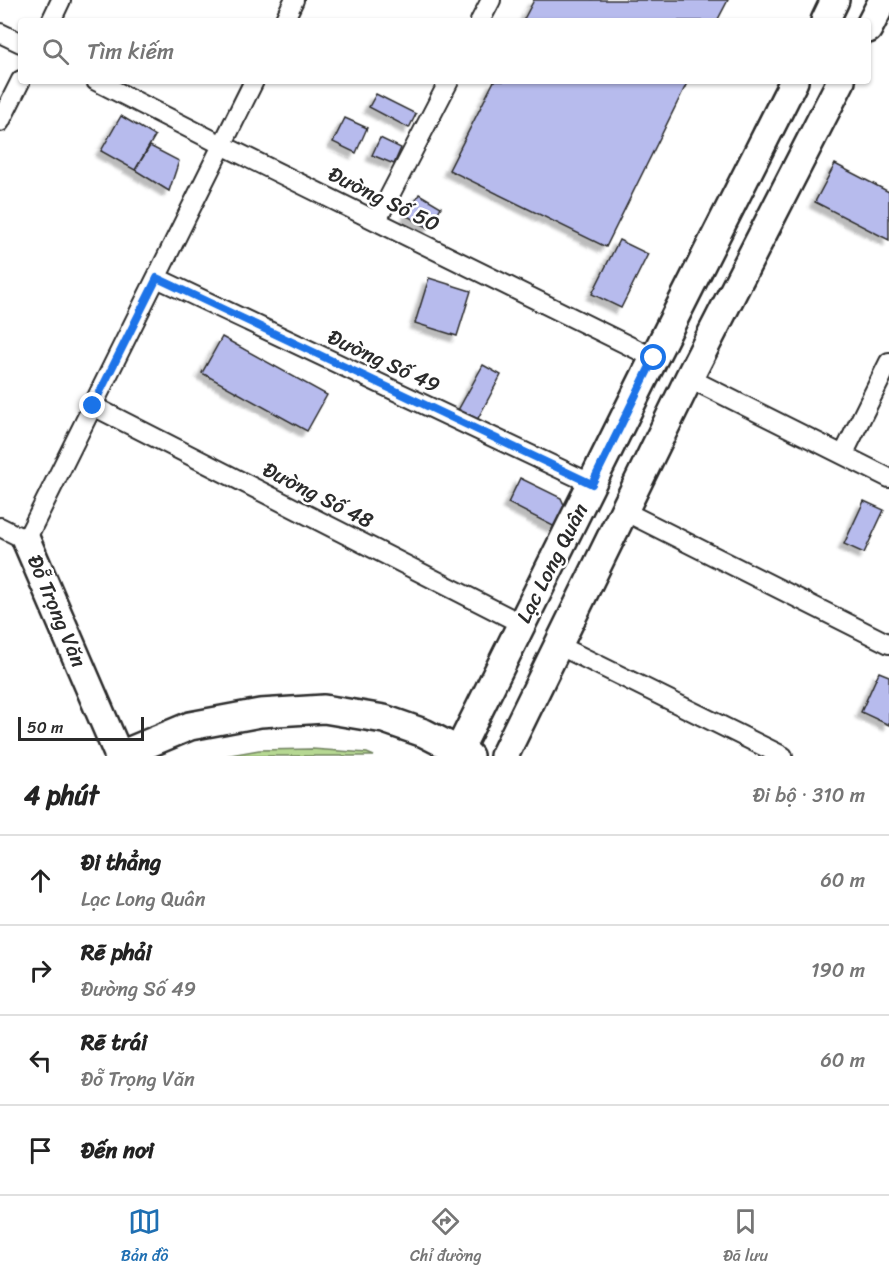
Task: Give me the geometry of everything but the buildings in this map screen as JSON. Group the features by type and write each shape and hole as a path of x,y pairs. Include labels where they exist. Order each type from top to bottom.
{"main road":[{"path":"826,18 835,0"},
{"path":"871,24 886,0"},
{"name":"Lạc Long Quân","path":"461,754 522,624 792,84"},
{"name":"Lạc Long Quân","path":"504,756 689,378 840,84"},
{"path":"754,161 792,178"},
{"path":"654,358 689,378"},
{"name":"Đỗ Trọng Văn","path":"27,540 118,756 190,726 260,713 324,709 384,719 424,733 461,754"}],"street":[{"path":"52,18 61,0"},
{"path":"285,18 294,0"},
{"path":"482,18 491,0"},
{"path":"0,33 18,42"},
{"path":"0,122 19,84"},
{"name":"Đường Số 50","path":"102,84 222,146 377,220 654,358"},
{"name":"Đỗ Trọng Văn","path":"27,540 253,84"},
{"path":"377,220 447,84"},
{"name":"Đường Số 49","path":"157,278 592,484"},
{"path":"843,455 889,362"},
{"path":"689,378 889,478"},
{"name":"Đường Số 48","path":"93,406 522,624"},
{"path":"624,511 889,644"},
{"path":"0,527 27,540"},
{"path":"558,645 783,756"}],"green space":[{"path":"312,749 367,753 374,756 225,756 259,750"}],"route":[{"path":"93,406 157,278 592,484 654,358"}]}
